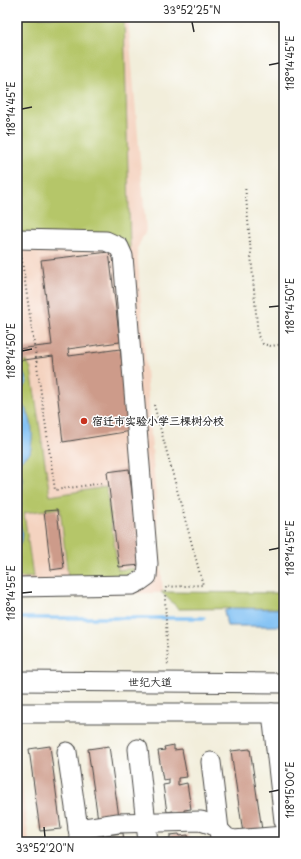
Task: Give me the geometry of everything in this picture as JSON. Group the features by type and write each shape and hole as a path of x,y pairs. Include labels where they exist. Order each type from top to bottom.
{"street":[{"path":"17,587 132,585 147,576 148,564 123,256 118,246 106,241 18,239"},
{"name":"世纪大道","path":"17,681 284,683"},
{"path":"17,713 278,713 284,821"},
{"path":"138,749 148,842"},
{"path":"68,752 79,835 118,824 201,821 213,826 220,836 234,840 284,836"},
{"path":"211,762 220,836"}],"path":[{"path":"245,185 258,336 262,344 271,346 284,344"},
{"path":"18,239 55,490 103,483"},
{"path":"154,405 203,585 166,587 165,613 168,682"}],"shaded area":[{"name":"宿迁市实验小学三棵树分校","path":"17,17 128,17 146,230 137,249 163,593 17,594"},
{"path":"17,749 29,842 17,842"}],"green space":[{"path":"17,17 124,17 130,249 17,234"},
{"path":"27,361 31,369 50,496 106,487 118,570 134,568 130,577 68,578 60,508 24,513 33,577 17,577 17,363"},
{"path":"161,592 284,593 284,608 179,609"}],"water":[{"path":"17,365 24,373 27,383 20,392 19,398 29,415 32,425 32,442 30,453 21,460 19,465 22,478 22,488 21,506 17,515 19,492 17,484"},
{"path":"17,515 23,534 22,541 17,546"},
{"path":"233,608 284,609 284,626 227,626 224,611"}],"building":[{"path":"109,252 120,342 68,349 69,356 120,349 131,431 63,442 53,356 17,361 17,349 52,345 41,260"},
{"path":"129,469 141,565 119,567 107,472"},
{"path":"57,510 64,568 51,570 44,511"},
{"path":"174,745 174,750 182,749 187,777 178,778 178,785 187,783 191,809 184,810 184,814 174,816 173,811 167,812 163,785 169,784 169,779 163,780 158,751 165,750 164,747"},
{"path":"50,746 61,829 40,831 29,749"},
{"path":"109,746 119,817 98,820 88,749"},
{"path":"250,749 262,830 243,833 231,751"},
{"path":"123,833 124,842 100,842 99,836"},
{"path":"179,834 180,836 188,835 189,842 166,842 165,839 170,838 170,835"}],"waterway":[{"path":"17,618 204,618"}],"place":[{"name":"宿迁市实验小学三棵树分校","path":"84,421"}]}
